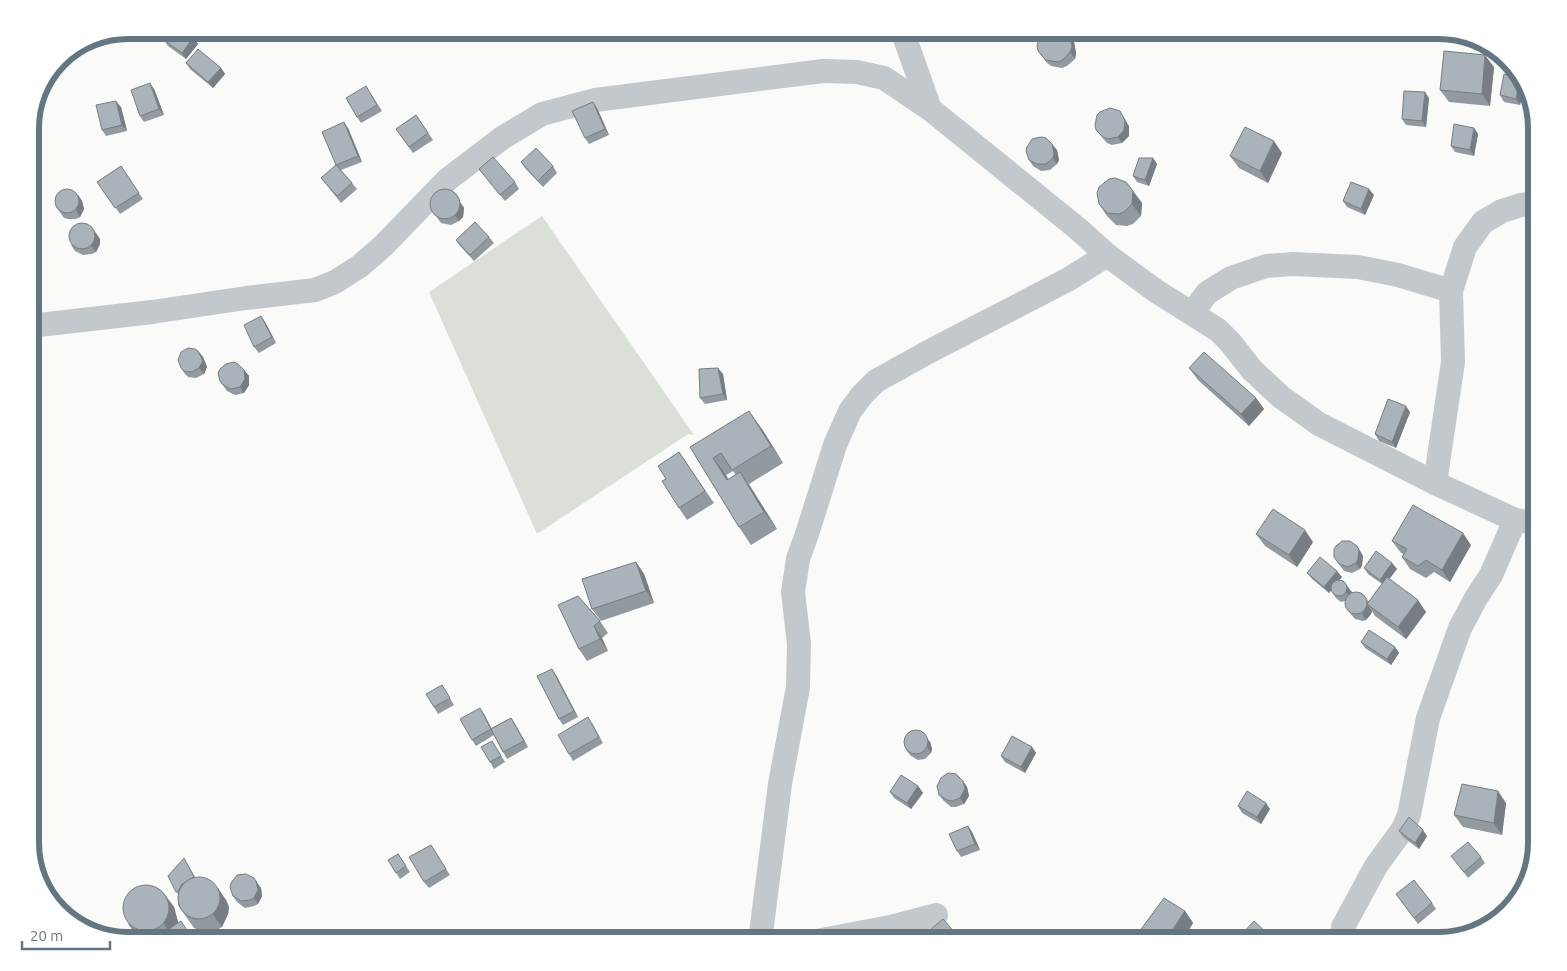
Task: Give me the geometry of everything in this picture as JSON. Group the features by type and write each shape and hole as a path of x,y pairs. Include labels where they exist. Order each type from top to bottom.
{"street":[{"path":"905,39 930,109"},
{"path":"39,325 315,290 335,282 360,266 383,246 447,180 502,138 542,114 586,103 823,71 857,72 884,78 930,109 1077,228 1107,255 1156,291 1192,313 1224,336 1252,370 1281,398 1319,424 1436,483 1526,522 1476,598 1460,628 1428,718 1409,815 1403,829 1376,866 1343,927 1343,932"},
{"path":"1436,483 1453,362 1451,291 1465,247 1483,222 1502,211 1528,205"},
{"path":"761,932 780,784 798,687 799,644 793,592 798,558 835,445 850,411 862,394 876,381 1069,279 1107,255"},
{"path":"1192,313 1207,293 1231,278 1266,266 1293,264 1358,267 1398,275 1451,291"},
{"path":"864,932 936,915"}],"shaded area":[{"path":"542,216 694,435 688,434 537,534 429,292"}],"building":[{"path":"165,39 192,39 182,53"},
{"path":"1039,39 1071,39 1072,47 1063,60 1058,62 1046,60 1038,51 1037,45"},
{"path":"198,49 221,68 208,82 186,63"},
{"path":"1444,51 1485,55 1482,94 1440,90"},
{"path":"1504,74 1511,75 1518,87 1516,99 1500,95"},
{"path":"150,83 159,109 140,116 131,90"},
{"path":"366,86 377,105 357,117 346,98"},
{"path":"1404,91 1425,92 1422,121 1402,119"},
{"path":"116,101 122,125 102,130 96,105"},
{"path":"593,102 605,129 585,138 572,111"},
{"path":"1110,108 1120,111 1125,120 1124,130 1118,137 1108,139 1096,130 1095,125 1097,115"},
{"path":"416,115 428,133 409,147 396,129"},
{"path":"344,122 358,156 336,165 322,132"},
{"path":"1454,124 1474,128 1470,150 1451,146"},
{"path":"1245,127 1274,141 1260,171 1230,156"},
{"path":"1046,138 1052,144 1054,153 1053,158 1046,164 1037,164 1029,160 1026,151 1032,139"},
{"path":"536,148 553,166 538,181 521,162"},
{"path":"493,157 515,182 500,195 479,169"},
{"path":"1139,158 1153,158 1145,180 1133,176"},
{"path":"336,165 352,183 337,196 321,178"},
{"path":"121,166 139,193 115,208 97,182"},
{"path":"1115,178 1126,182 1133,191 1132,204 1119,214 1107,213 1099,204 1097,193 1099,187 1109,179"},
{"path":"1351,182 1369,189 1361,209 1343,201"},
{"path":"67,189 76,192 79,201 76,210 67,213 58,210 55,201 58,192"},
{"path":"445,189 455,194 460,204 455,214 445,219 435,214 430,204 435,194"},
{"path":"475,222 489,237 470,255 456,240"},
{"path":"82,223 91,227 95,236 91,245 82,249 73,245 69,236 73,227"},
{"path":"261,316 272,337 254,347 244,325"},
{"path":"188,348 198,351 203,361 199,368 192,372 184,371 178,360 181,352"},
{"path":"1204,352 1256,398 1241,414 1189,368"},
{"path":"234,362 244,370 245,379 240,387 231,389 223,385 218,373 226,364"},
{"path":"718,368 723,394 700,398 699,369"},
{"path":"1388,399 1406,406 1392,442 1375,434"},
{"path":"749,411 771,446 732,470 721,453 713,458 727,480 740,472 764,512 739,527 690,447"},
{"path":"679,452 705,491 679,508 662,481 666,479 658,466"},
{"path":"1413,505 1463,533 1442,570 1426,560 1418,566 1402,557 1407,549 1392,541"},
{"path":"1273,509 1305,530 1289,555 1256,534"},
{"path":"1342,541 1350,541 1359,550 1356,563 1348,567 1339,564 1334,557 1334,549"},
{"path":"1376,551 1392,563 1380,580 1364,568"},
{"path":"1320,557 1337,571 1324,587 1307,573"},
{"path":"636,562 646,591 592,609 582,579"},
{"path":"1387,577 1418,600 1398,627 1367,604"},
{"path":"1339,580 1345,582 1347,588 1345,594 1339,596 1333,594 1331,588 1333,582"},
{"path":"1356,592 1364,595 1367,603 1364,611 1356,614 1348,611 1345,603 1348,595"},
{"path":"578,596 600,621 594,626 600,639 579,649 558,605"},
{"path":"1369,630 1395,647 1387,659 1361,642"},
{"path":"552,669 574,711 559,719 537,676"},
{"path":"442,685 450,698 434,707 426,694"},
{"path":"480,708 491,729 472,740 460,719"},
{"path":"588,717 599,737 569,754 558,735"},
{"path":"511,718 524,741 503,752 491,729"},
{"path":"916,730 924,734 928,742 924,750 916,754 908,750 904,742 908,734"},
{"path":"1012,736 1032,747 1021,767 1001,756"},
{"path":"492,741 501,756 490,762 481,747"},
{"path":"948,773 956,774 963,781 965,789 960,798 952,801 939,795 937,786 941,778"},
{"path":"901,775 918,786 907,803 890,792"},
{"path":"1462,784 1498,791 1494,823 1454,815"},
{"path":"1247,791 1266,803 1257,817 1238,806"},
{"path":"1409,817 1423,830 1415,843 1399,831"},
{"path":"968,826 975,844 957,851 949,834"},
{"path":"1468,842 1481,857 1464,872 1451,856"},
{"path":"431,845 446,869 424,882 409,857"},
{"path":"398,854 406,866 396,873 388,860"},
{"path":"184,858 194,877 182,884 176,892 168,876"},
{"path":"246,874 254,878 258,890 254,898 241,901 233,896 230,887 237,875"},
{"path":"203,877 211,880 217,886 220,898 217,910 211,916 195,919 187,916 181,910 178,894 181,886 187,880"},
{"path":"1414,880 1432,903 1414,918 1396,894"},
{"path":"141,885 151,885 165,895 169,908 165,921 159,927 151,931 141,931 127,921 123,913 123,903 133,889"},
{"path":"1164,898 1185,911 1171,932 1139,932"},
{"path":"943,919 954,932 928,932"},
{"path":"181,921 188,932 164,932"},
{"path":"1254,921 1266,932 1244,932"}]}
